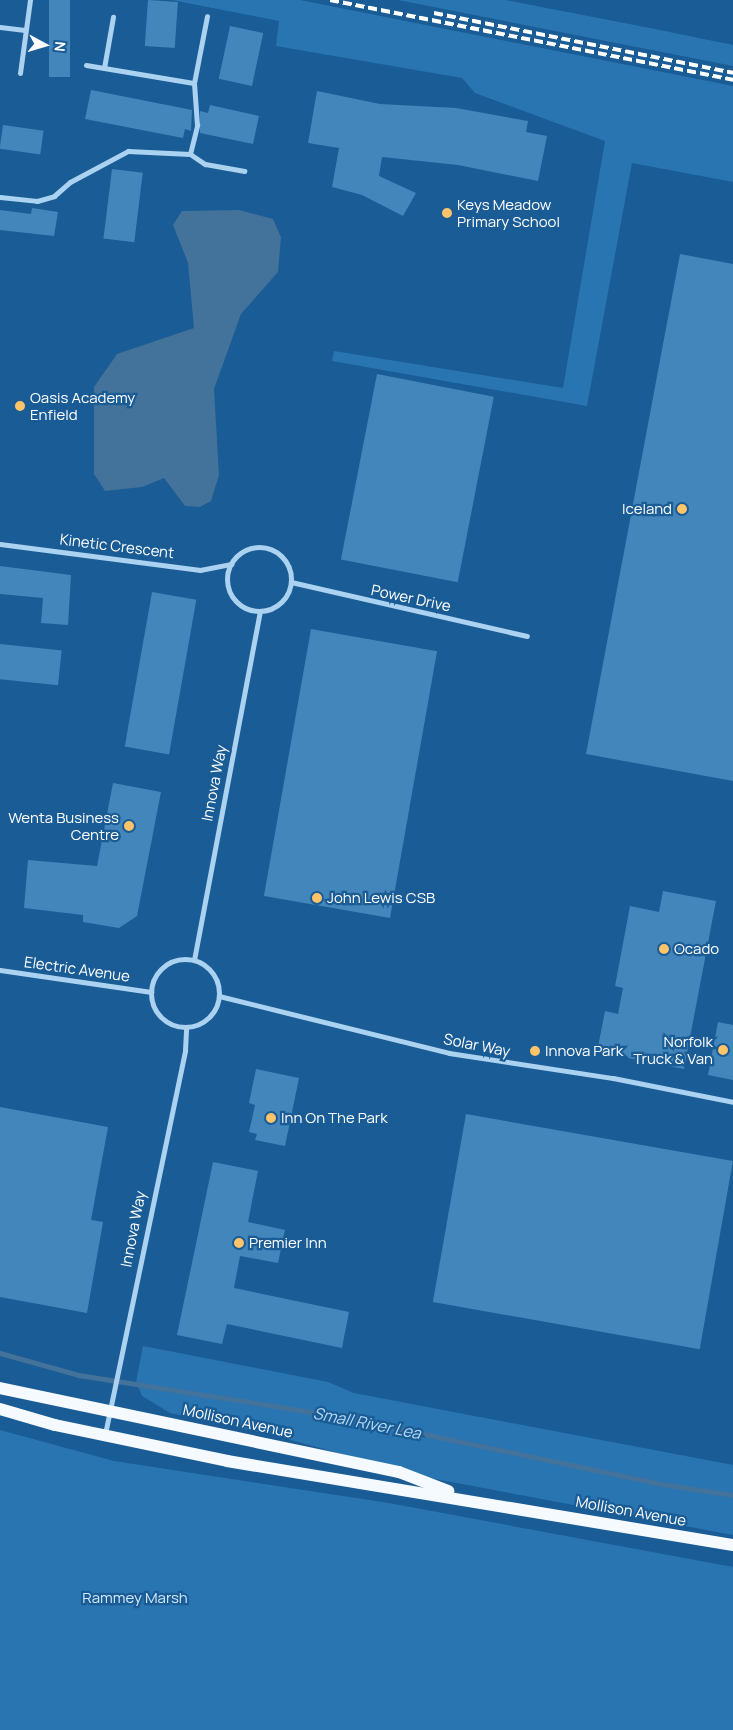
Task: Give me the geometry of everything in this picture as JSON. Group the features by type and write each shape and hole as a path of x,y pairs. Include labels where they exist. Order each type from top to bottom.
{"main road":[{"name":"Mollison Avenue","path":"0,1388 399,1472 465,1498"},
{"name":"Mollison Avenue","path":"0,1409 105,1436 397,1490 465,1498 733,1545"}],"street":[{"path":"20,73 30,0"},
{"path":"190,154 197,125 194,83 207,16"},
{"path":"104,68 113,17"},
{"path":"0,27 26,30"},
{"path":"86,65 194,83"},
{"path":"0,198 36,201 54,196 70,182 128,151 190,154 211,165 244,172"},
{"name":"Kinetic Crescent","path":"0,544 200,570 231,564"},
{"path":"265,548 282,556 291,582 284,599 260,611 234,599 227,581 231,564 246,550 265,548"},
{"name":"Power Drive","path":"291,582 527,636"},
{"name":"Innova Way","path":"194,960 260,611"},
{"path":"194,960 212,971 219,996 208,1018 186,1028 165,1021 152,1002 151,992 153,980 166,964 194,960"},
{"name":"Electric Avenue","path":"2,971 151,992"},
{"name":"Solar Way","path":"219,996 449,1053 605,1076 733,1102"},
{"name":"Innova Way","path":"105,1436 185,1050 186,1028"}],"green space":[{"path":"172,0 300,0 733,86 733,182 632,163 587,406 332,361 334,351 563,388 605,141 475,93 462,78 276,46 279,21"},
{"path":"398,0 506,0 650,28 733,45 733,66"},
{"path":"143,1346 328,1382 354,1393 733,1465 733,1535 430,1478 276,1436 170,1413 142,1396 136,1382"},
{"name":"Rammey Marsh","path":"0,1430 114,1461 389,1503 733,1567 733,1730 0,1730"}],"shaded area":[{"path":"239,210 273,219 281,237 278,272 241,314 214,389 219,475 211,501 200,507 185,506 164,478 142,487 105,491 94,474 94,387 117,354 194,328 188,263 173,225 182,211"}],"building":[{"path":"49,0 70,0 70,77 49,77"},
{"path":"148,0 178,2 175,48 145,46"},
{"path":"230,26 263,33 252,86 219,79"},
{"path":"91,90 192,110 191,131 185,129 183,138 85,119"},
{"path":"317,91 380,104 456,108 528,121 526,132 547,136 538,181 458,165 382,157 379,176 416,193 403,216 362,195 332,187 339,148 308,143"},
{"path":"210,105 259,116 253,144 200,133 200,111 208,113"},
{"path":"3,125 44,131 40,154 0,149"},
{"path":"112,169 143,173 134,242 103,238"},
{"path":"32,208 58,212 54,236 0,230 0,210 31,214"},
{"name":"Iceland","path":"680,254 733,264 733,781 586,754"},
{"path":"377,374 494,397 458,582 341,560"},
{"path":"0,566 71,575 68,625 41,623 43,598 0,594"},
{"path":"152,592 196,600 169,754 125,747"},
{"path":"311,629 437,651 390,918 264,896"},
{"path":"0,644 62,650 58,685 0,679"},
{"name":"Wenta Business Centre","path":"113,783 161,792 137,916 119,928 83,922 83,915 24,908 28,860 97,866"},
{"name":"Ocado","path":"663,891 716,901 684,1069 597,1052 605,1011 618,1014 623,988 615,986 630,906 659,912"},
{"name":"Norfolk Truck & Van","path":"718,1022 733,1025 733,1080 708,1075"},
{"name":"Inn On The Park","path":"256,1069 299,1078 285,1146 255,1140 257,1134 249,1132 255,1105 249,1103"},
{"path":"0,1107 108,1127 91,1220 103,1222 87,1313 0,1297"},
{"path":"466,1114 733,1161 700,1349 433,1302"},
{"name":"Premier Inn","path":"213,1162 258,1171 248,1222 285,1230 278,1263 240,1256 234,1288 349,1312 342,1348 227,1324 222,1344 177,1335"}],"waterway":[{"name":"Small River Lea","path":"0,1353 79,1375 339,1416 661,1484 733,1495"}],"railway":[{"path":"330,0 733,80"},
{"path":"434,13 733,73"}],"place":[{"name":"Keys Meadow Primary School","path":"447,213"},
{"name":"Oasis Academy Enfield","path":"20,406"},
{"name":"Iceland","path":"682,509"},
{"name":"Wenta Business Centre","path":"129,826"},
{"name":"John Lewis CSB","path":"317,898"},
{"name":"Ocado","path":"664,949"},
{"name":"Norfolk Truck & Van","path":"723,1050"},
{"name":"Innova Park","path":"535,1051"},
{"name":"Inn On The Park","path":"271,1118"},
{"name":"Premier Inn","path":"239,1243"}]}
